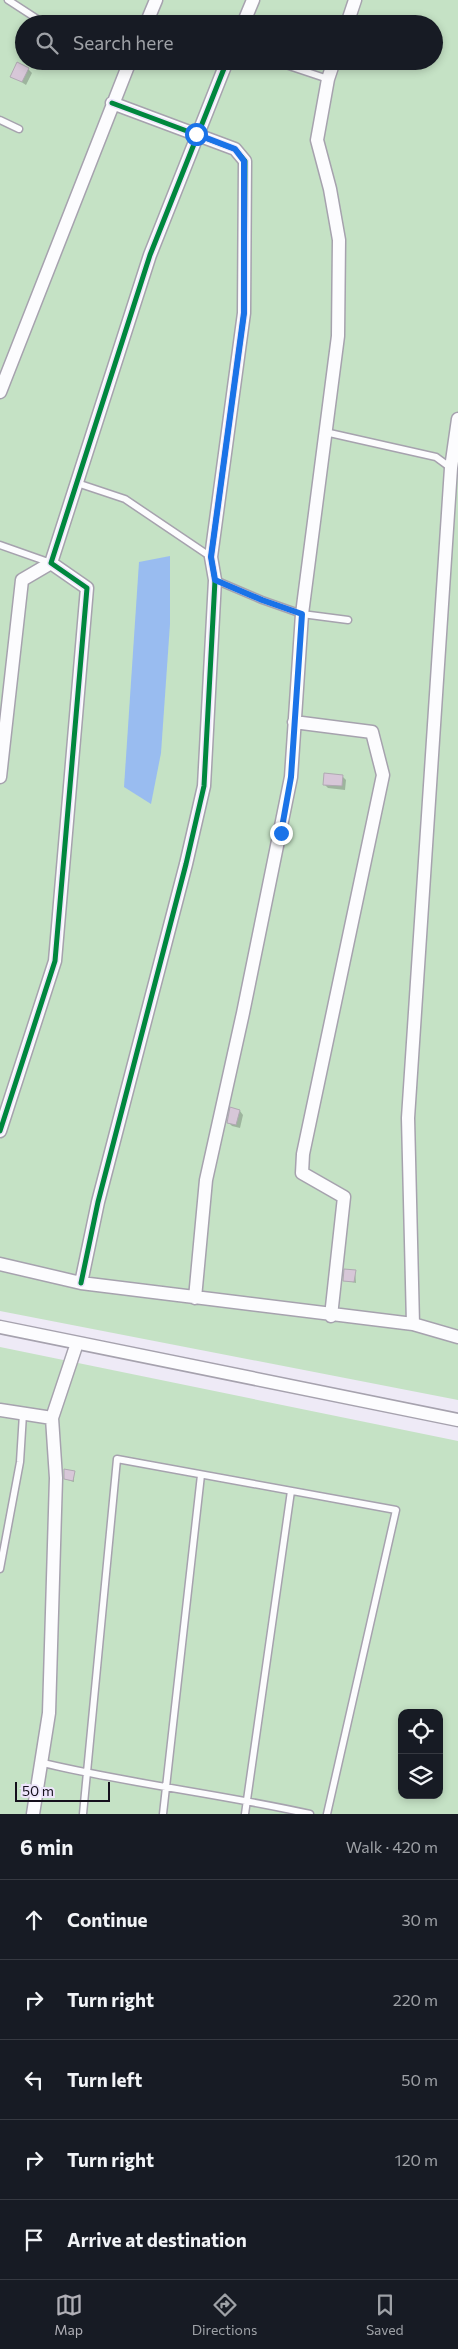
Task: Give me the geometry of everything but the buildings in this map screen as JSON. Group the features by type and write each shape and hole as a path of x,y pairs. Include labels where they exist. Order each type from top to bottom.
{"street":[{"path":"150,15 156,0"},
{"path":"246,15 253,0"},
{"path":"350,15 355,0"},
{"path":"0,392 126,70"},
{"path":"0,777 22,580 51,563 150,255 196,134 223,70"},
{"path":"194,1298 206,1180 281,833 291,777 302,614 338,336 340,240 330,189 317,140 331,70"},
{"path":"82,1283 98,1202 186,864 204,786 215,580 211,557 244,313 244,161 235,149 112,103"},
{"path":"413,1324 408,1118 451,468 458,419"},
{"path":"0,1131 55,961 87,588 51,563"},
{"path":"294,722 372,732 383,775 303,1154 302,1173 344,1196 332,1316"},
{"path":"0,1264 82,1283 332,1316 413,1324 458,1337"},
{"path":"0,1327 458,1420"},
{"path":"34,1814 49,1713 56,1488 52,1418 77,1342"},
{"path":"0,1410 52,1418"}],"lane":[{"path":"8,0 31,15"},
{"path":"301,70 328,79"},
{"path":"0,120 19,129"},
{"path":"325,432 436,457 451,468"},
{"path":"77,483 126,500 211,557"},
{"path":"0,545 51,563"},
{"path":"215,580 262,600 302,614 348,620"},
{"path":"0,1569 20,1462 23,1414"},
{"path":"82,1814 88,1774 117,1459 396,1510 327,1814"},
{"path":"163,1814 201,1474"},
{"path":"245,1814 291,1491"},
{"path":"42,1763 88,1774 247,1800 310,1814"}],"green space":[{"path":"0,0 458,0 458,1400 0,1311"},
{"path":"0,1347 458,1441 458,1814 0,1814"}],"water":[{"path":"170,556 170,624 161,753 151,804 124,787 139,562"}],"cycle path":[{"path":"0,1131 55,961 87,588 51,563 150,255 223,70"},
{"path":"81,1283 98,1202 186,864 204,786 215,580 211,557 244,313 245,161 235,149 112,103"}],"route":[{"path":"196,134 235,149 244,161 244,313 211,557 215,580 262,600 302,614 291,777 281,833"}]}
